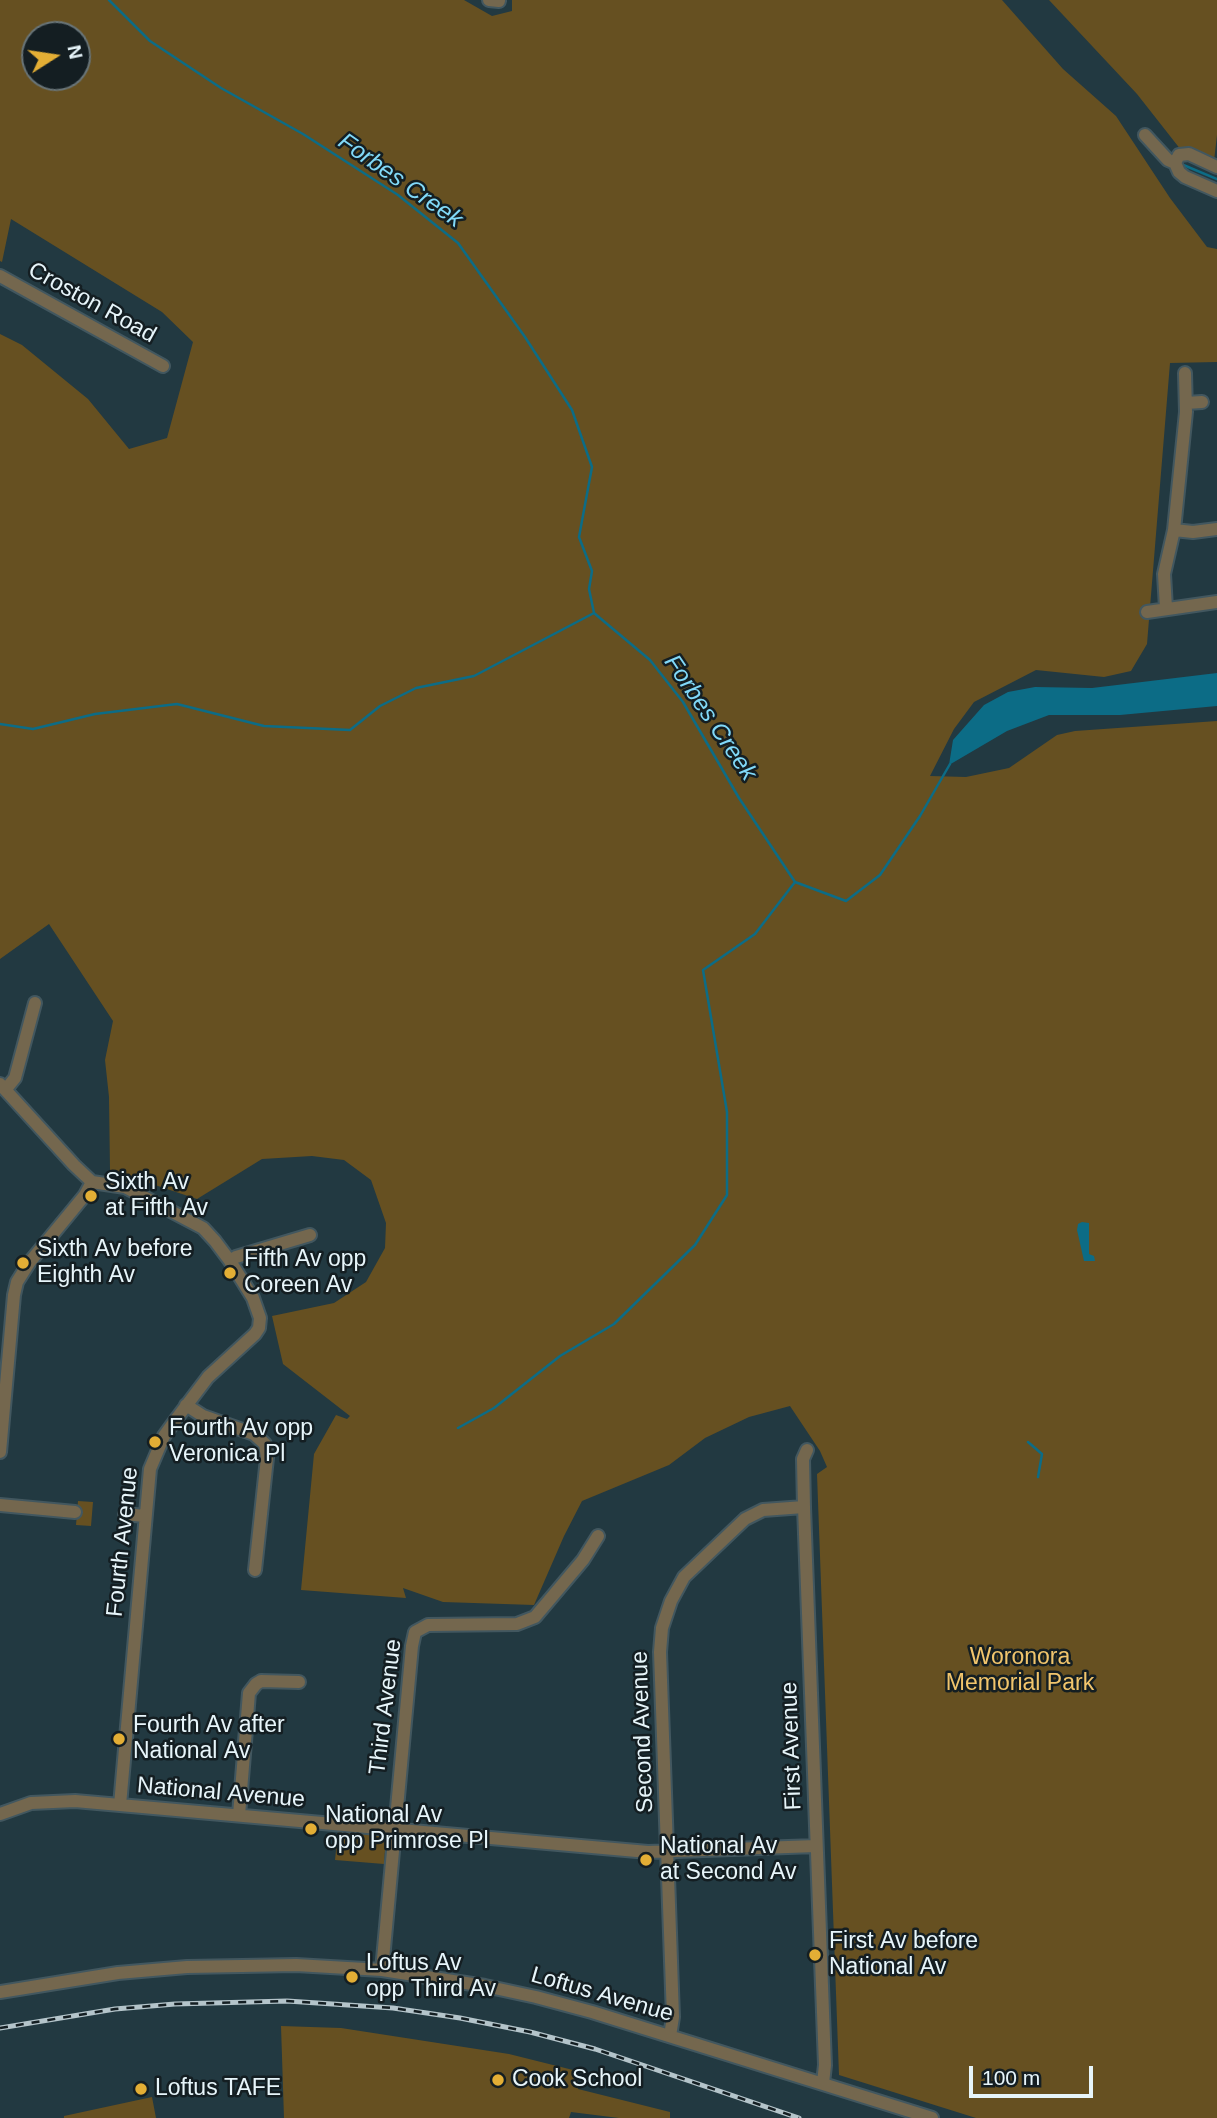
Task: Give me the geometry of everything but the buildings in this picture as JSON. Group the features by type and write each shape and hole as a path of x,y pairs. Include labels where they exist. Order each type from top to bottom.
{"street":[{"path":"489,0 499,1"},
{"path":"1145,135 1168,160 1175,163 1185,177 1217,191"},
{"path":"1175,163 1179,155 1189,154 1217,167"},
{"name":"Croston Road","path":"0,276 163,366"},
{"path":"1167,608 1164,574 1174,530 1186,403 1185,373"},
{"path":"1186,403 1202,402"},
{"path":"1174,530 1193,533 1217,529"},
{"path":"1147,612 1217,601"},
{"path":"35,1003 15,1078 3,1086 92,1182 125,1187 196,1223 215,1241 230,1261 310,1235"},
{"path":"0,1451 17,1282 29,1263 85,1195 92,1182"},
{"name":"Fourth Avenue","path":"120,1805 150,1469 164,1436 186,1405 208,1377 255,1334 260,1323 253,1298 230,1261"},
{"path":"186,1405 203,1416 254,1434 265,1444 267,1458 255,1570"},
{"name":"First Avenue","path":"802,1455 825,2065 823,2083"},
{"path":"0,1505 75,1512"},
{"name":"Second Avenue","path":"670,2036 673,2026 660,1652 662,1628 671,1601 684,1577 753,1513 773,1508 804,1507"},
{"path":"125,1514 144,1516"},
{"name":"Third Avenue","path":"382,1970 415,1632 428,1625 517,1624 535,1617 587,1554 598,1536"},
{"path":"239,1815 249,1693 261,1681 299,1682"},
{"name":"National Avenue","path":"0,1814 31,1803 50,1801 668,1852 817,1846"},
{"name":"Loftus Avenue","path":"0,1992 118,1973 187,1967 296,1965 382,1970 536,1997 932,2118"}],"green space":[{"name":"Woronora Memorial Park","path":"0,0 464,0 492,16 512,11 512,0 1002,0 1063,69 1116,116 1170,198 1207,247 1217,249 1217,362 1170,363 1147,644 1131,671 1104,677 1036,670 974,702 954,729 930,776 966,777 1009,768 1057,735 1075,731 1217,721 1217,2118 976,2118 839,2075 817,1474 827,1467 820,1451 790,1406 749,1417 705,1438 669,1465 582,1501 534,1605 443,1602 403,1588 406,1598 301,1590 314,1454 336,1415 347,1419 350,1416 283,1364 272,1316 334,1303 366,1282 385,1248 386,1223 371,1180 344,1160 312,1156 262,1159 197,1199 110,1170 109,1097 105,1060 113,1021 49,924 0,959 0,334 22,345 88,399 129,449 167,438 193,342 162,312 11,219 2,262"},
{"path":"1049,0 1217,0 1217,135 1214,161 1181,150 1137,94"},
{"path":"78,1501 93,1502 91,1526 76,1525"},
{"path":"338,1831 386,1837 384,1864 335,1860"},
{"path":"281,2026 341,2028 509,2054 577,2071 578,2089 670,2112 670,2118 619,2118 571,2112 569,2118 284,2118"},
{"path":"152,2097 156,2118 64,2118 64,2116"}],"water":[{"path":"1217,673 1217,706 1120,715 1049,715 1007,731 949,765 953,740 984,705 1008,692 1035,687 1092,688"},
{"path":"1089,1223 1089,1254 1094,1256 1095,1261 1084,1261 1077,1230 1078,1224"}],"waterway":[{"name":"Forbes Creek","path":"109,0 150,41 221,88 303,134 398,195 458,243 525,337 572,410 592,467 579,537 592,571 589,589 594,613 650,660 683,702 739,798 795,882 846,901 880,875 920,816 950,764"},
{"path":"1181,164 1217,179"},
{"path":"0,724 33,729 95,714 177,704 264,726 350,730 380,706 416,688 474,676 594,613"},
{"path":"458,1428 494,1408 560,1356 614,1324 695,1245 727,1195 727,1112 703,970 755,934 795,882"},
{"path":"1028,1442 1042,1454 1038,1477"}],"railway":[{"path":"0,2028 115,2009 175,2004 287,2001 393,2008 530,2032 595,2049 799,2118"}],"place":[{"name":"Sixth Av at Fifth Av","path":"91,1196"},
{"name":"Sixth Av before Eighth Av","path":"23,1263"},
{"name":"Fifth Av opp Coreen Av","path":"230,1273"},
{"name":"Fourth Av opp Veronica Pl","path":"155,1442"},
{"name":"Fourth Av after National Av","path":"119,1739"},
{"name":"National Av opp Primrose Pl","path":"311,1829"},
{"name":"National Av at Second Av","path":"646,1860"},
{"name":"First Av before National Av","path":"815,1955"},
{"name":"Loftus Av opp Third Av","path":"352,1977"},
{"name":"Cook School","path":"498,2080"},
{"name":"Loftus TAFE","path":"141,2089"}]}
